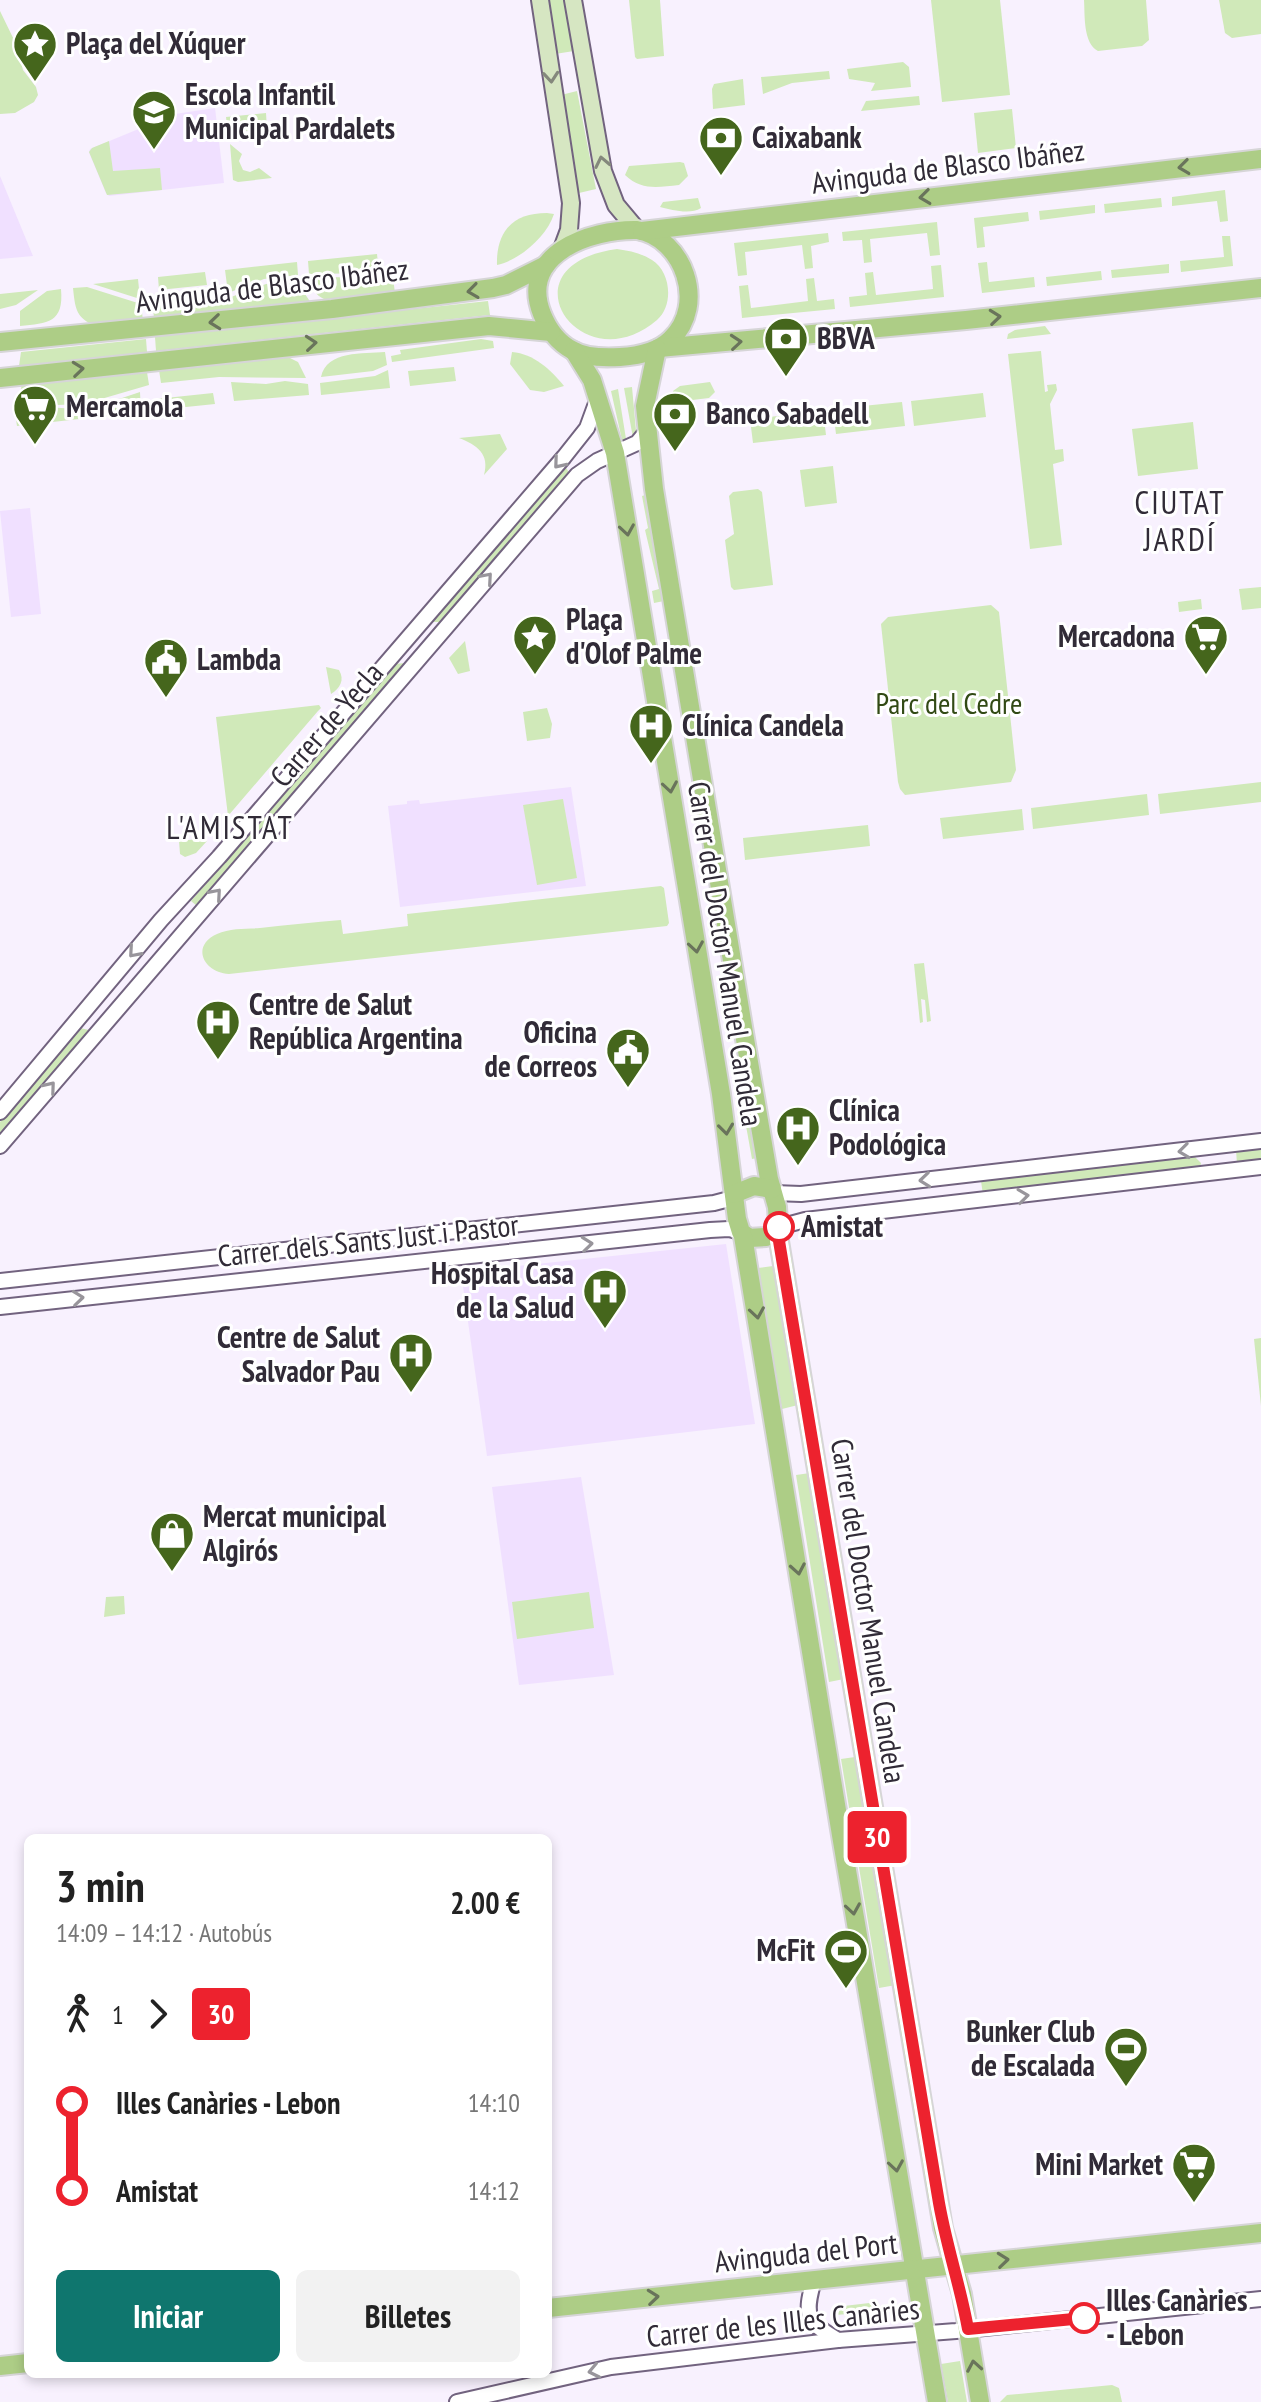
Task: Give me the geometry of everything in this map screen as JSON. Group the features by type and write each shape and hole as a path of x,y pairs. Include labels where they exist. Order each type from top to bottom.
{"main road":[{"path":"540,0 571,203 569,230 562,249"},
{"path":"573,0 603,171 616,205 639,230 666,243 685,273 687,310 671,339 658,348"},
{"name":"Avinguda de Blasco Ibáñez","path":"639,230 1261,159"},
{"path":"639,230 609,231 589,236 562,249 546,265 537,294 539,307 551,332 574,351 610,358 658,348 1261,288"},
{"name":"Avinguda de Blasco Ibáñez","path":"0,342 332,309 493,288 506,285 546,265"},
{"name":"Avinguda de Blasco Ibáñez","path":"0,378 489,326 551,332"},
{"name":"Carrer del Doctor Manuel Candela","path":"658,348 645,406 654,489 716,871 773,1191"},
{"name":"Carrer del Doctor Manuel Candela","path":"574,351 592,380 615,453 721,1094 734,1196"},
{"path":"678,839 698,832 710,835"},
{"path":"683,871 693,877 716,871"},
{"path":"754,1186 773,1191 779,1229 760,1239 742,1234 734,1196 754,1186"},
{"name":"Carrer del Doctor Manuel Candela","path":"779,1229 944,2236 954,2265 968,2329 980,2402"},
{"name":"Carrer del Doctor Manuel Candela","path":"742,1234 937,2402"},
{"name":"Avinguda del Port","path":"552,2308 1261,2233"},
{"path":"0,2366 24,2363"}],"street":[{"name":"Carrer de Yecla","path":"0,1112 161,920 564,457 593,418 598,397"},
{"name":"Carrer de Yecla","path":"0,1146 577,475 597,461 637,443 647,431"},
{"path":"773,1191 801,1194 1261,1141"},
{"path":"779,1229 805,1220 1261,1167"},
{"name":"Carrer dels Sants Just i Pastor","path":"0,1281 714,1203 734,1196"},
{"name":"Carrer dels Sants Just i Pastor","path":"0,1307 710,1230 729,1229 742,1234"},
{"path":"199,1259 202,1285"},
{"path":"814,2280 807,2305 808,2314 817,2328 838,2340"},
{"name":"Carrer de les Illes Canàries","path":"457,2402 611,2367 838,2340 1261,2299"}],"shaded area":[{"name":"Escola Infantil Municipal Pardalets","path":"215,108 224,183 109,196 106,193 90,149 175,114"},
{"path":"0,176 28,244 33,256 0,259"},
{"path":"30,508 41,614 11,617 0,511"},
{"path":"571,787 586,886 400,907 388,806 407,804 407,801 419,800 420,804"},
{"name":"Hospital Casa de la Salud","path":"726,1244 755,1424 487,1456 461,1272"},
{"path":"581,1477 614,1675 519,1685 492,1487"}],"green space":[{"path":"546,0 566,0 574,51 555,54"},
{"path":"629,0 660,0 664,56 635,57"},
{"path":"931,0 1000,0 1010,95 942,102"},
{"path":"1084,0 1146,0 1149,40 1142,46 1098,51 1087,36"},
{"path":"1219,0 1261,0 1261,34 1232,38 1225,33"},
{"path":"0,11 16,44 23,70 36,87 38,95 34,102 15,113 0,114"},
{"path":"903,62 909,67 911,87 871,91 875,83 849,79 847,69"},
{"path":"829,71 830,79 792,83 763,94 761,77"},
{"path":"743,79 745,105 713,109 714,84"},
{"path":"577,91 596,189 579,193 561,95"},
{"path":"919,96 920,105 861,111 866,101"},
{"path":"1012,109 1016,148 978,153 974,113"},
{"path":"266,113 267,128 228,133 226,117"},
{"path":"109,141 113,171 160,168 162,190 107,195 89,152"},
{"path":"230,144 242,154 239,161 243,170 250,172 259,168 272,178 233,180"},
{"path":"684,163 688,176 679,185 644,186 625,175 629,166"},
{"path":"1225,190 1228,221 1220,222 1217,201 1172,206 1172,197"},
{"path":"698,198 701,208 697,210 660,207 663,202"},
{"path":"1161,198 1162,207 1105,213 1104,204"},
{"path":"1095,205 1095,213 1040,220 1039,211"},
{"path":"1028,212 1029,221 983,227 985,247 977,248 974,218"},
{"path":"554,214 539,238 515,258 497,265 500,243 509,226 525,216"},
{"path":"937,222 940,255 930,256 927,233 870,239 872,262 864,263 862,240 843,241 842,232"},
{"path":"828,233 829,242 811,246 813,268 805,269 802,245 745,252 747,275 738,276 734,243"},
{"path":"1222,236 1230,236 1233,266 1181,272 1180,261 1224,257"},
{"path":"617,249 644,256 658,265 666,280 668,298 657,320 629,336 602,339 580,330 564,315 558,296 563,276 582,259"},
{"path":"377,254 379,273 309,274 308,261"},
{"path":"297,262 298,275 264,279 228,293 225,270"},
{"path":"987,262 989,282 1034,277 1035,287 982,293 978,263"},
{"path":"1169,264 1169,273 1112,278 1111,270"},
{"path":"941,265 944,297 850,307 849,297 867,295 865,273 873,272 876,295 933,289 931,266"},
{"path":"1101,271 1102,280 1047,286 1046,277"},
{"path":"205,272 207,285 159,290 158,277"},
{"path":"393,278 395,293 324,299 314,291 309,279"},
{"path":"814,278 817,301 834,299 835,309 742,318 739,286 748,285 751,308 808,301 806,279"},
{"path":"138,279 140,299 93,284"},
{"path":"299,280 311,303 154,319 153,306 231,297 266,284"},
{"path":"87,287 141,304 143,321 92,324 86,321 77,310 73,288"},
{"path":"61,289 57,315 46,322 20,326 20,311 47,291"},
{"path":"38,290 16,305 0,309 0,294"},
{"path":"488,301 490,315 156,351 155,337"},
{"path":"1045,326 1051,334 1007,339 1008,334 1015,330"},
{"path":"146,339 147,352 19,366 21,352"},
{"path":"481,339 493,341 494,348 392,362 391,356 401,354 400,350"},
{"path":"1041,351 1045,392 1048,391 1047,385 1056,384 1057,390 1050,404 1055,450 1063,449 1064,461 1053,464 1062,545 1030,549 1008,354"},
{"path":"385,352 387,365 373,371 321,377 330,362 338,358"},
{"path":"512,352 541,363 564,386 544,392 530,390 510,364"},
{"path":"288,357 298,362 306,378 219,377 161,383 159,370"},
{"path":"454,367 456,381 410,386 408,371"},
{"path":"388,370 390,388 321,395 320,383 375,376"},
{"path":"147,372 149,385 84,404 28,402 22,397 21,385"},
{"path":"285,381 308,384 309,395 234,401 231,382 266,384"},
{"path":"710,382 715,392 709,398 676,402 673,391 680,386"},
{"path":"632,387 636,431 633,438 624,388"},
{"path":"618,389 626,439 622,440 611,391"},
{"path":"140,392 141,412 17,426 14,405 77,409 95,407"},
{"path":"213,393 215,404 157,410 156,399"},
{"path":"983,393 986,417 914,426 911,401"},
{"path":"902,402 905,426 836,434 833,409"},
{"path":"823,411 826,435 753,443 750,419"},
{"path":"1193,422 1198,469 1138,476 1132,429"},
{"path":"500,434 507,449 484,475 485,461 480,451 459,438"},
{"path":"565,466 570,474 441,622 430,622"},
{"path":"833,466 837,503 805,507 800,470"},
{"path":"758,489 762,492 773,585 734,590 731,587 725,540 734,534 729,496 733,492"},
{"path":"645,495 664,601 654,603 652,591 659,589 645,530 648,528 642,496"},
{"path":"1261,587 1261,608 1242,610 1239,589"},
{"path":"1201,599 1202,609 1179,612 1178,602"},
{"name":"Parc del Cedre","path":"991,605 999,612 1016,770 1011,782 905,795 898,782 881,624 888,617"},
{"path":"465,641 470,671 458,674 449,658"},
{"path":"405,663 197,906 191,901 395,664"},
{"path":"326,667 339,670 342,677 331,694"},
{"path":"319,705 321,708 228,816 216,717"},
{"path":"547,708 552,724 550,738 527,741 523,712"},
{"path":"1261,782 1261,802 1160,814 1158,794"},
{"path":"1147,794 1149,815 1033,829 1031,808"},
{"path":"563,799 577,878 537,885 523,805"},
{"path":"1022,809 1024,830 943,839 940,818"},
{"path":"868,825 870,846 745,860 743,838"},
{"path":"207,838 196,853 185,857 180,854 179,841"},
{"path":"664,888 667,926 229,974 213,969 202,952 209,939 233,930 341,920 343,934 408,926 407,914"},
{"path":"924,963 931,1021 927,1022 925,1000 921,999 923,1022 920,1023 914,964"},
{"path":"80,1028 89,1030 0,1135 0,1122"},
{"path":"746,1097 757,1158 752,1159 741,1098"},
{"path":"1261,1147 1261,1161 1237,1164 1236,1150"},
{"path":"1195,1157 1201,1163 1200,1168 983,1195 981,1181"},
{"path":"773,1266 798,1405 782,1409 758,1268"},
{"path":"1261,1338 1261,1406 1254,1339"},
{"path":"810,1473 844,1679 829,1682 796,1475"},
{"path":"589,1592 594,1628 517,1639 512,1602"},
{"path":"124,1596 125,1614 104,1617 106,1597"},
{"path":"855,1757 896,1985 879,1988 841,1759"},
{"path":"878,2302 879,2311 836,2315 835,2307"},
{"path":"960,2361 967,2402 948,2402 941,2364"},
{"path":"1112,2385 1119,2388 1122,2402 1000,2402 1007,2395"}],"bus line":[{"name":"30","path":"779,1227 944,2236 962,2294 968,2329 1084,2318"}],"place":[{"name":"Plaça del Xúquer","path":"35,83"},
{"name":"Escola Infantil Municipal Pardalets","path":"154,151"},
{"name":"Caixabank","path":"721,177"},
{"name":"BBVA","path":"786,378"},
{"name":"Mercamola","path":"35,446"},
{"name":"Banco Sabadell","path":"675,453"},
{"name":"Plaça d'Olof Palme","path":"535,676"},
{"name":"Mercadona","path":"1206,676"},
{"name":"Lambda","path":"166,699"},
{"name":"Clínica Candela","path":"651,765"},
{"name":"Centre de Salut República Argentina","path":"218,1061"},
{"name":"Oficina de Correos","path":"628,1089"},
{"name":"Clínica Podológica","path":"798,1167"},
{"name":"Amistat","path":"779,1227"},
{"name":"Hospital Casa de la Salud","path":"605,1330"},
{"name":"Centre de Salut Salvador Pau","path":"411,1394"},
{"name":"Mercat municipal Algirós","path":"172,1573"},
{"name":"McFit","path":"846,1990"},
{"name":"Bunker Club de Escalada","path":"1126,2088"},
{"name":"Mini Market","path":"1194,2204"},
{"name":"Illes Canàries - Lebon","path":"1084,2318"}],"district":[{"name":"CIUTAT JARDÍ","path":"1180,522"},
{"name":"L'AMISTAT","path":"230,828"}]}
